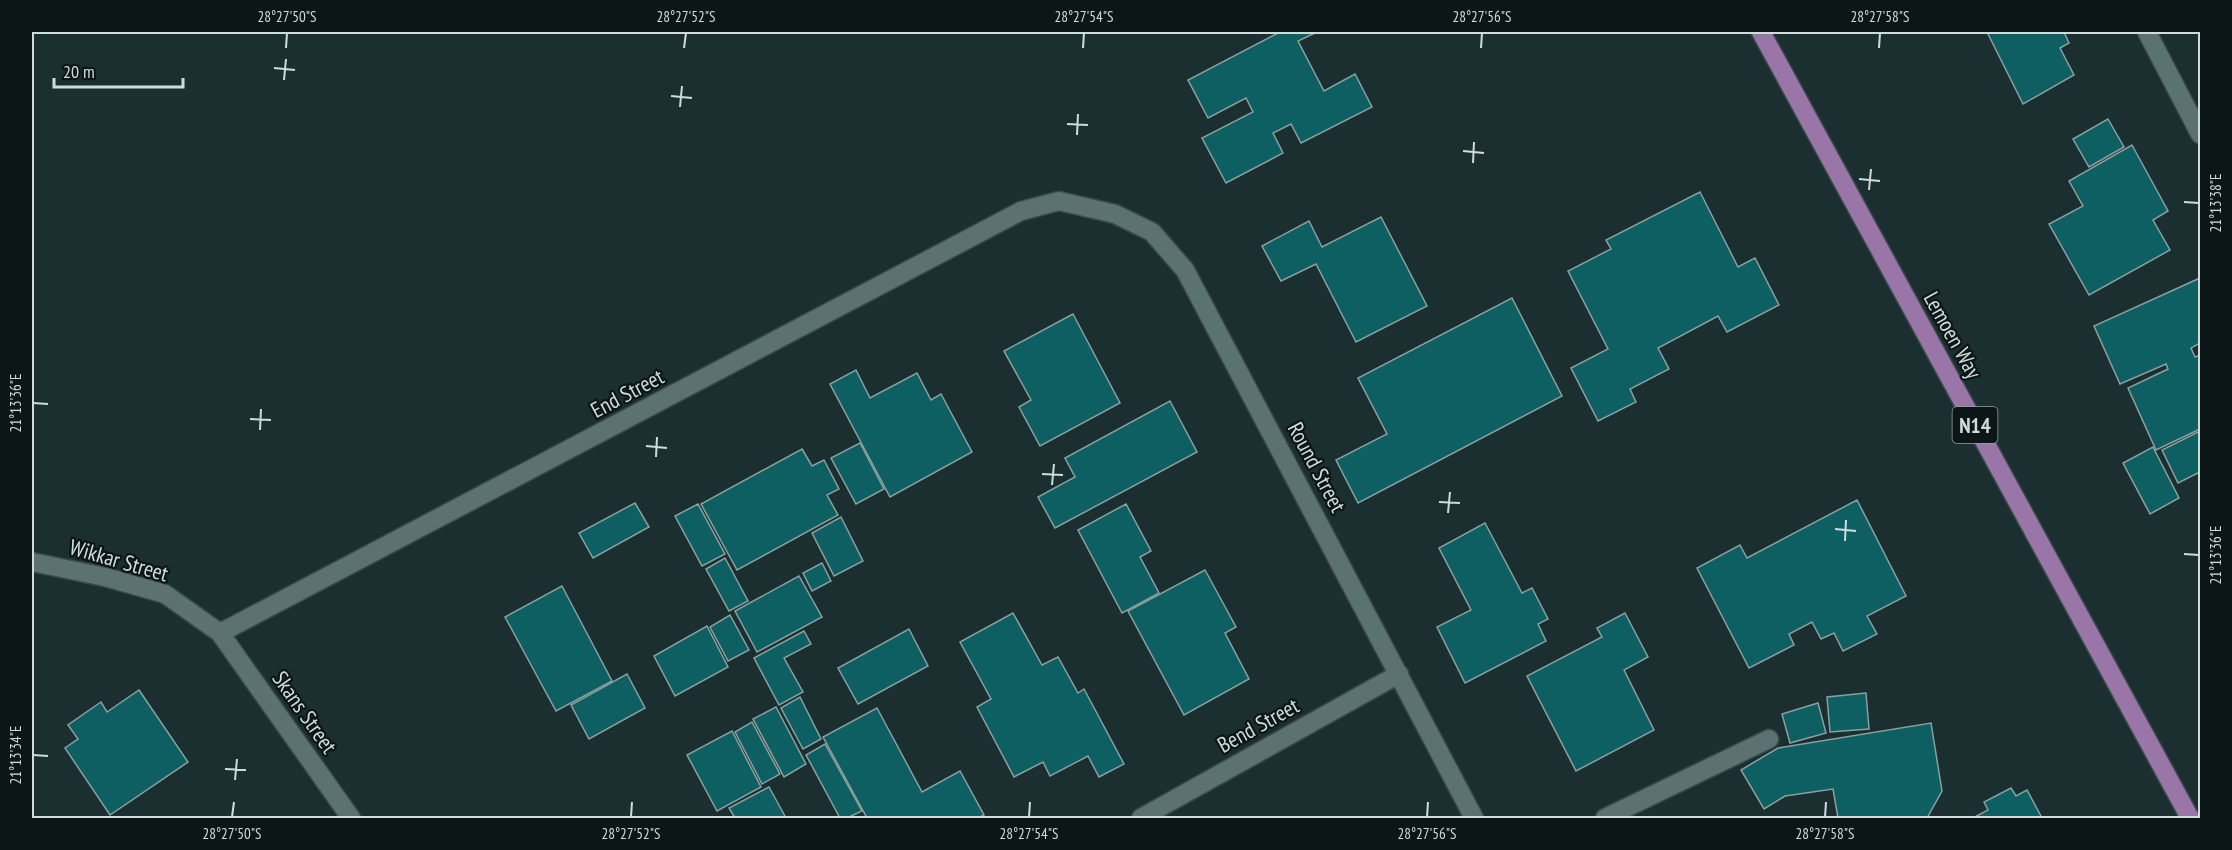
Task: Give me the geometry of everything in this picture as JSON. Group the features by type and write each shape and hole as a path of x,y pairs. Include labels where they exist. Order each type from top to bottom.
{"highway":[{"name":"Lemoen Way","path":"1761,32 2190,819"}],"street":[{"path":"2147,32 2200,134"},
{"name":"End Street","path":"220,633 841,308 1021,211 1059,201"},
{"name":"Round Street","path":"1059,201 1116,214 1152,232 1185,270 1400,674 1474,819"},
{"name":"Wikkar Street","path":"32,562 105,577 165,594 220,633"},
{"name":"Skans Street","path":"220,633 351,819"},
{"name":"Bend Street","path":"1141,819 1400,674"},
{"path":"1605,819 1769,739"}],"building":[{"path":"1277,32 1317,32 1298,41 1324,91 1355,74 1372,107 1301,143 1291,124 1273,133 1283,153 1226,183 1202,138 1253,112 1246,98 1208,118 1188,80"},
{"path":"1987,32 2064,32 2069,43 2060,48 2074,75 2023,104"},
{"path":"2108,119 2124,147 2089,167 2073,139"},
{"path":"2132,145 2168,211 2153,220 2170,250 2089,295 2049,224 2083,206 2069,181"},
{"path":"1700,192 1738,267 1755,258 1779,305 1727,332 1718,316 1658,348 1669,369 1630,389 1636,402 1598,421 1571,368 1608,349 1568,271 1611,249 1606,240"},
{"path":"1381,217 1427,306 1356,342 1316,264 1281,281 1262,246 1309,221 1322,247"},
{"path":"2200,278 2200,343 2191,348 2195,357 2200,355 2200,429 2156,450 2128,388 2168,369 2166,364 2120,384 2094,326"},
{"path":"1512,298 1562,396 1358,503 1336,460 1387,434 1358,378"},
{"path":"1073,314 1120,403 1040,446 1019,407 1031,400 1004,351"},
{"path":"856,370 870,398 917,373 931,400 941,394 972,452 890,497 830,384"},
{"path":"1170,401 1197,452 1055,528 1038,497 1075,477 1065,458"},
{"path":"2200,431 2200,472 2178,483 2162,450"},
{"path":"860,443 884,489 856,504 831,458"},
{"path":"2153,447 2179,498 2150,514 2123,463"},
{"path":"802,449 812,466 824,460 839,489 827,495 838,515 737,570 701,504"},
{"path":"1857,500 1906,596 1867,616 1877,634 1843,651 1834,633 1821,639 1812,622 1789,634 1794,645 1749,668 1697,568 1740,545 1747,558"},
{"path":"635,503 649,527 593,558 579,533"},
{"path":"698,504 725,554 702,566 675,516"},
{"path":"1126,504 1151,551 1140,557 1159,593 1122,613 1078,530"},
{"path":"841,517 863,561 834,576 812,533"},
{"path":"1485,523 1522,593 1532,588 1548,619 1538,624 1546,641 1465,683 1437,627 1471,610 1439,548"},
{"path":"725,558 748,601 729,611 706,569"},
{"path":"822,563 831,581 812,591 803,573"},
{"path":"1205,570 1236,627 1225,633 1249,679 1184,715 1128,611"},
{"path":"799,576 822,617 757,652 735,611"},
{"path":"562,586 612,681 556,711 505,617"},
{"path":"1013,613 1042,665 1058,657 1078,693 1084,689 1124,764 1099,777 1088,756 1050,776 1043,762 1014,777 977,707 991,699 960,642"},
{"path":"1625,613 1648,657 1624,670 1654,730 1576,771 1527,676 1602,637 1597,628"},
{"path":"730,615 749,650 728,661 710,627"},
{"path":"707,626 728,667 675,696 654,656"},
{"path":"909,629 928,666 858,704 838,668"},
{"path":"804,631 811,644 784,658 803,692 779,705 754,658"},
{"path":"627,674 645,708 589,739 571,705"},
{"path":"139,690 188,762 110,815 65,748 78,739 68,725 101,702 107,712"},
{"path":"1866,693 1869,729 1830,732 1827,697"},
{"path":"800,697 821,739 803,749 781,708"},
{"path":"1818,703 1826,733 1790,743 1782,714"},
{"path":"776,707 806,764 784,777 753,719"},
{"path":"877,708 922,792 960,771 984,815 978,818 867,818 823,737"},
{"path":"752,722 780,774 762,784 735,732"},
{"path":"1931,723 1942,791 1927,818 1838,818 1833,789 1785,796 1764,809 1741,770 1778,748"},
{"path":"732,731 761,787 717,811 687,755"},
{"path":"825,744 862,811 847,818 840,818 806,755"},
{"path":"769,787 786,818 735,818 729,808"},
{"path":"2011,788 2016,796 2027,790 2042,818 1973,818 1988,810 1984,802"}]}
